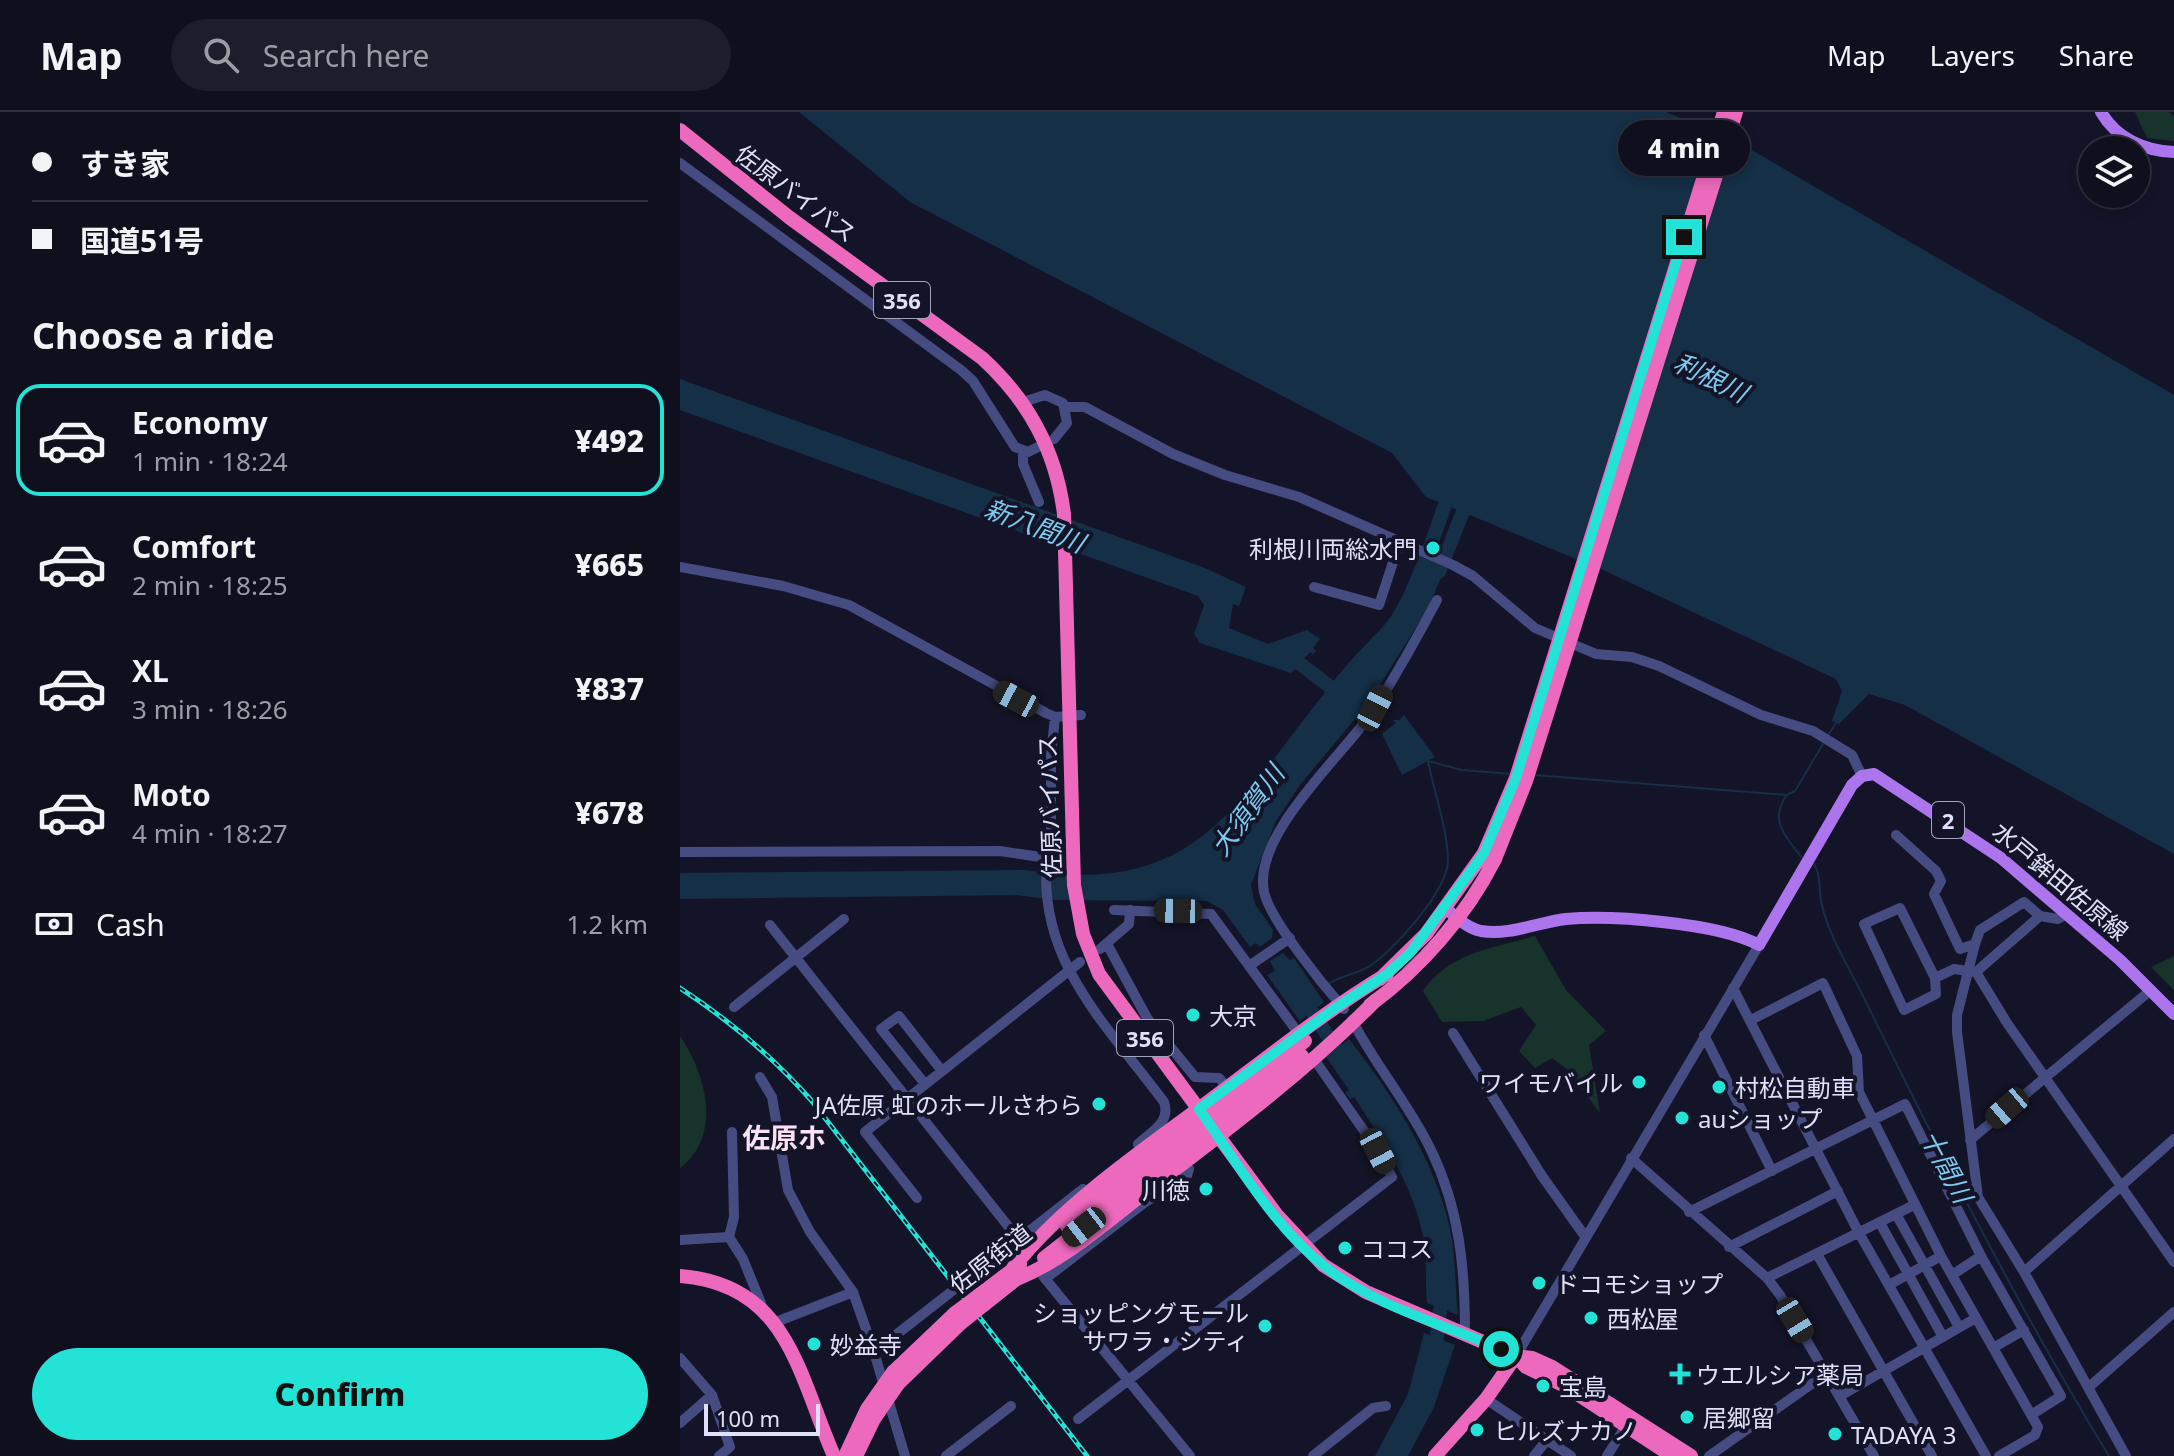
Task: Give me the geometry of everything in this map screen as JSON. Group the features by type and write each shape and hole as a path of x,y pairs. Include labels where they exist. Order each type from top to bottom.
{"highway":[{"path":"1489,856 1724,112"},
{"path":"1015,1274 1050,1266 1218,1136 1310,1043 1344,1016 1376,1000 1419,962 1489,856 1523,792 1736,112"},
{"name":"佐原バイパス","path":"680,130 790,218 982,358 1023,402 1055,467 1064,514 1073,867 1077,908 1099,974 1158,1042 1218,1136 1303,1245 1340,1277 1421,1317 1516,1356"},
{"path":"1015,1274 1032,1244 1141,1147 1199,1109 1229,1100 1310,1043 1344,1016 1451,913"},
{"name":"佐原街道","path":"845,1456 867,1409 958,1318 1192,1136 1229,1100 1310,1043"},
{"path":"680,1276 719,1283 763,1308 776,1322 831,1453"},
{"path":"1441,1454 1516,1356"},
{"name":"356","path":"1516,1356 1532,1358 1552,1367 1629,1421 1672,1456"},
{"name":"佐原街道","path":"856,1456 895,1378"},
{"name":"356","path":"1629,1421 1691,1456"}],"main road":[{"path":"2102,114 2121,137 2155,150 2174,152"},
{"path":"1451,913 1473,928 1494,931 1562,920 1629,920 1740,936 1759,945 1844,796 1862,776"},
{"name":"水戸鉾田佐原線","path":"1862,776 1881,777 1970,834 2067,914 2174,1014"}],"street":[{"path":"680,163 961,370 973,381 1015,447 1023,452"},
{"path":"1023,402 1045,395 1058,399 1065,407 1067,423 1054,439"},
{"path":"1065,407 1085,407 1173,454 1225,475 1299,497 1449,563 1473,576 1535,628 1596,654 1632,657 1659,666 1761,715 1813,731 1852,755 1862,776"},
{"path":"1023,452 1038,447"},
{"path":"1023,452 1023,464 1039,502"},
{"path":"1314,587 1379,605 1400,541"},
{"path":"680,567 783,586 849,605 1016,699 1068,716 1047,861 1047,910 1054,938 1069,971 1167,1111 1165,1119 1141,1147 874,1352"},
{"path":"1437,600 1375,708 1304,794 1279,834 1264,876 1264,894 1431,1149 1459,1228 1465,1279 1463,1333"},
{"path":"1896,835 1936,871 1941,881 1934,894 1960,949 1975,944"},
{"path":"680,852 1000,851 1047,861"},
{"path":"2067,914 2058,919 2040,916 2024,902 1980,930 1957,1024 1978,1197 2024,1272 2126,1456"},
{"path":"1900,908 1935,978 1936,994 1904,1010 1864,924 1900,908"},
{"path":"1078,1419 1392,1177 1310,1043 1211,914 1114,910"},
{"path":"1130,910 1129,924 1103,946 1158,1042 1195,1077 1219,1078 1229,1100"},
{"path":"1935,978 1954,969 1972,971 2040,916"},
{"path":"734,1007 844,919"},
{"path":"770,925 1019,1239"},
{"path":"1249,966 1290,938"},
{"path":"1516,1356 1584,1235 1759,945"},
{"path":"917,1198 865,1132 1080,962"},
{"path":"1972,971 2174,1262"},
{"path":"1751,1020 1823,983 1857,1056 1859,1092 1941,1256 2038,1427 2035,1435 1999,1456"},
{"path":"1733,988 1859,1233 1986,1456"},
{"path":"1970,1140 2151,990"},
{"path":"925,1084 881,1029 899,1016 942,1071"},
{"path":"1453,1033 1542,1176 1584,1235"},
{"path":"1704,1035 1772,1171"},
{"path":"1134,1061 1158,1042"},
{"path":"760,1077 772,1097 788,1190 810,1232 853,1292 905,1456"},
{"path":"1689,1212 1905,1104 1981,1256 2061,1396 2031,1415"},
{"path":"732,1132 734,1206 729,1237 743,1259 763,1308"},
{"path":"2024,1272 2174,1139"},
{"path":"1631,1158 1767,1278 1874,1456"},
{"path":"1184,1163 1189,1169 1187,1176 1144,1203 1044,1278 1190,1456"},
{"path":"1729,1247 1838,1191"},
{"path":"1767,1278 1914,1205"},
{"path":"1896,1214 1959,1327"},
{"path":"1880,1223 1943,1337"},
{"path":"680,1240 729,1237"},
{"path":"1817,1254 1932,1456"},
{"path":"1889,1285 1941,1256"},
{"path":"1952,1275 1981,1256"},
{"path":"776,1322 853,1292"},
{"path":"2089,1387 2174,1312"},
{"path":"1840,1396 1976,1318"},
{"path":"1993,1348 2024,1330"},
{"path":"680,1358 712,1395 730,1447 719,1456"},
{"path":"1709,1456 1813,1383"},
{"path":"680,1423 712,1395"},
{"path":"1486,1399 1571,1456"},
{"path":"946,1456 1011,1406"},
{"path":"1313,1456 1373,1408 1386,1406"},
{"path":"1607,1456 1629,1421"},
{"path":"1534,1456 1547,1440"}],"green space":[{"path":"2135,112 2169,112 2174,116 2174,141 2146,136"},
{"path":"1535,936 1566,990 1606,1031 1589,1045 1600,1113 1568,1070 1552,1058 1535,1068 1519,1051 1536,1025 1521,1007 1483,1021 1442,1022 1423,991 1433,978 1458,960"},
{"path":"2174,956 2174,990 2151,967"},
{"path":"680,1036 703,1086 706,1122 702,1139 680,1168"}],"water":[{"name":"利根川","path":"799,112 1666,112 1741,144 2174,395 2174,854 1905,705 1869,694 1839,724 1832,721 1842,691 1836,679 1603,570 1426,497 1392,453 910,202"},
{"path":"680,379 1205,568 1246,587 1239,606 1233,604 1229,628 1268,644 1307,630 1320,639 1313,648 1316,651 1313,654 1310,652 1302,661 1316,672 1313,677 1299,666 1291,673 1200,643 1194,634 1204,605 1198,596 680,410"},
{"path":"1420,555 1445,567 1429,607 1369,702 1300,785 1276,821 1251,885 1255,904 1273,930 1272,938 1260,947 1256,943 1250,947 1223,910 1207,901 1054,900 1017,895 680,899 680,873 1025,870 1083,875 1131,870 1171,856 1205,834 1264,771 1327,690 1329,682 1332,683 1385,624 1402,596"},
{"path":"1404,715 1435,757 1402,775 1382,734 1396,723 1393,720 1399,720"},
{"path":"1283,953 1290,960 1294,958 1324,1002 1300,1021 1267,975 1275,971 1270,961"},
{"path":"1349,1039 1396,1105 1434,1178 1452,1240 1458,1315 1427,1303 1424,1242 1406,1184 1354,1097 1350,1099 1345,1093 1349,1090 1326,1057"},
{"path":"1424,1333 1455,1345 1434,1407 1408,1456 1375,1456 1408,1394"}],"waterway":[{"name":"大須賀川","path":"1423,567 1451,488"},
{"path":"1439,572 1470,494"},
{"name":"新八間川","path":"1299,663 1337,692"},
{"path":"1828,735 1836,723"},
{"path":"1534,775 1786,795 1795,791 1823,744"},
{"path":"1328,984 1368,967 1391,948 1418,919 1446,872 1448,859 1443,822 1428,761 1462,770 1512,774"},
{"name":"十間川","path":"1786,796 1779,821 1801,857"},
{"name":"十間川","path":"1814,864 1825,917 1839,951 1980,1228 2109,1456"},
{"path":"1312,1012 1338,1051"},
{"path":"1435,1355 1442,1292"}],"railway":[{"path":"680,988 749,1040 811,1100 1087,1456"}],"place":[{"name":"利根川両総水門","path":"1433,548"},
{"name":"大京","path":"1193,1015"},
{"name":"ワイモバイル","path":"1639,1082"},
{"name":"村松自動車","path":"1719,1087"},
{"name":"JA佐原 虹のホールさわら","path":"1099,1104"},
{"name":"auショップ","path":"1682,1118"},
{"name":"川徳","path":"1206,1189"},
{"name":"ココス","path":"1345,1248"},
{"name":"ドコモショップ","path":"1539,1283"},
{"name":"西松屋","path":"1591,1318"},
{"name":"ショッピングモール サワラ・シティ","path":"1265,1326"},
{"name":"妙益寺","path":"814,1344"},
{"name":"ウエルシア薬局","path":"1680,1374"},
{"name":"宝島","path":"1543,1386"},
{"name":"居郷留","path":"1687,1417"},
{"name":"ヒルズナカノ","path":"1477,1430"},
{"name":"TADAYA 3","path":"1835,1434"}],"district":[{"name":"佐原ホ","path":"784,1137"}],"route":[{"path":"1501,1349 1389,1303 1323,1265 1294,1237 1199,1109 1335,1008 1387,974 1426,934 1484,853 1516,778 1684,237"}]}
